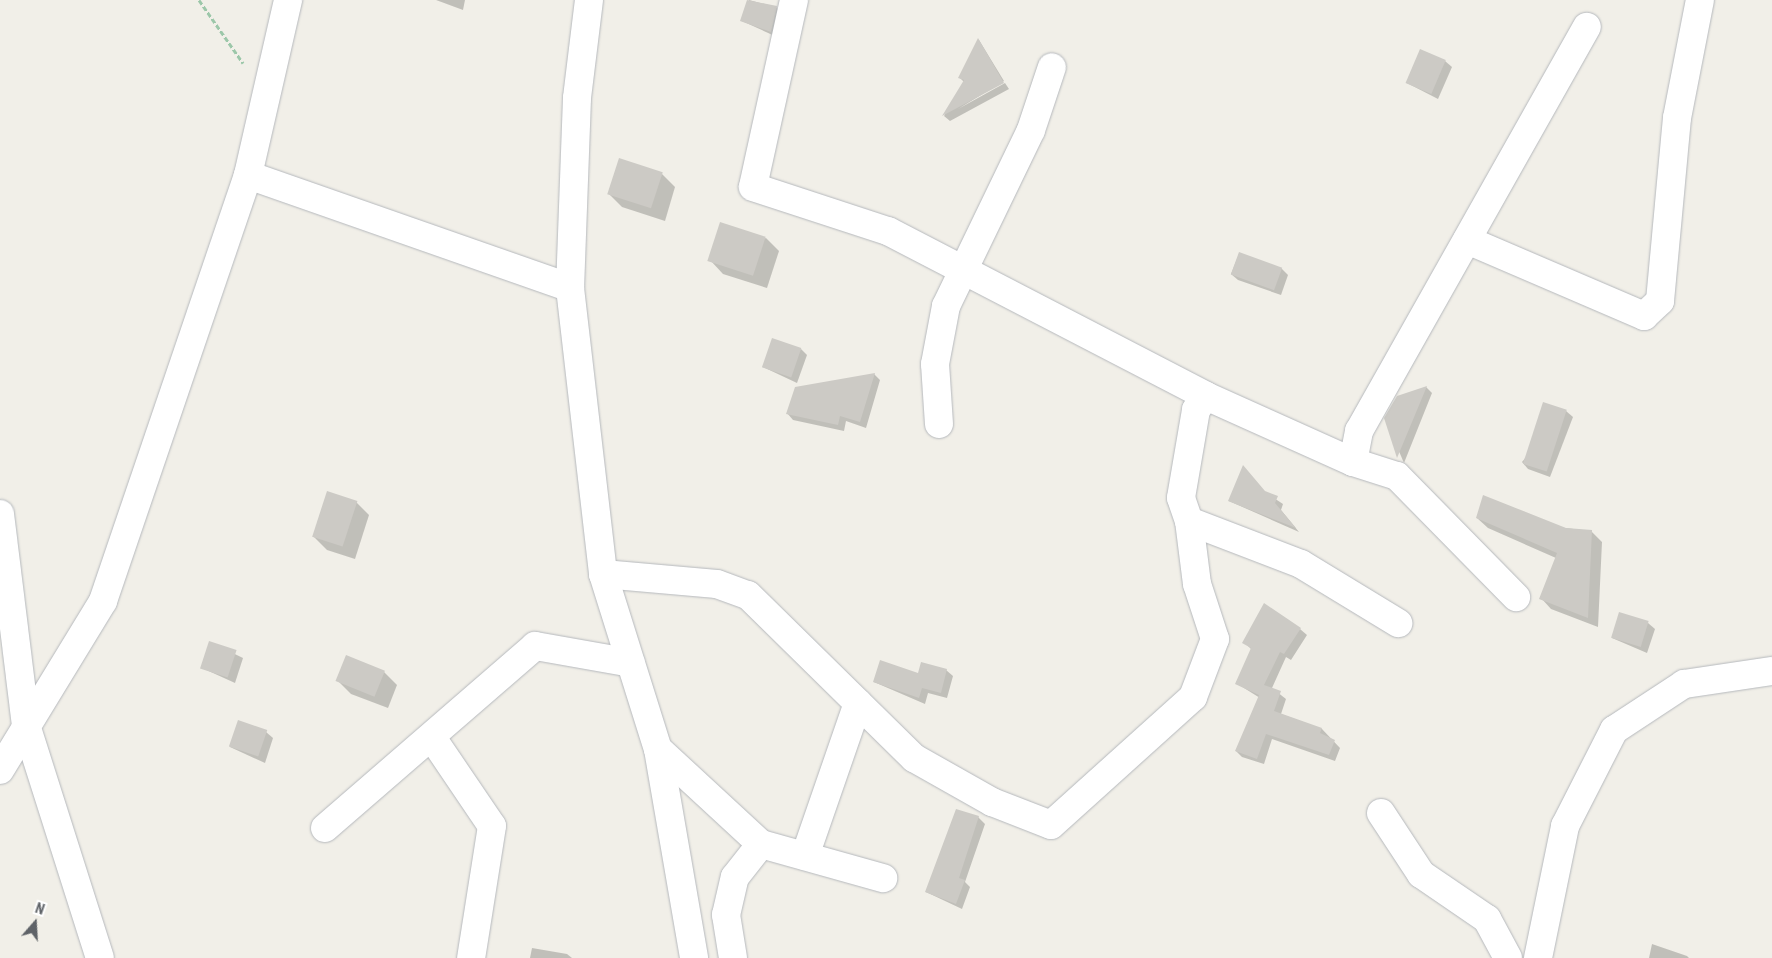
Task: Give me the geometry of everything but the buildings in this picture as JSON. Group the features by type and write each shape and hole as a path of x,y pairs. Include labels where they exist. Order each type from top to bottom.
{"street":[{"path":"0,770 104,601 248,175 288,0"},
{"path":"589,0 577,98 570,288 603,574 658,749 694,956 732,958 726,916 733,887 761,844"},
{"path":"794,0 753,187 888,231 964,268 1206,396 1353,462 1397,476 1516,597"},
{"path":"1467,240 1644,316 1660,301 1677,118 1700,0"},
{"path":"1353,462 1359,431 1587,27"},
{"path":"939,424 935,364 946,306 1031,130 1052,67"},
{"path":"248,175 570,288"},
{"path":"603,574 717,584 748,595 914,758 992,802 1051,825 1193,697 1215,639 1197,584 1189,521 1181,498 1196,410 1206,396"},
{"path":"0,514 26,725 100,958"},
{"path":"1189,521 1301,564 1398,623"},
{"path":"325,828 433,739 536,646 631,663"},
{"path":"1538,958 1565,826 1614,730 1684,684 1772,671"},
{"path":"805,856 858,703"},
{"path":"433,739 492,826 471,958"},
{"path":"658,749 761,844 883,878"},
{"path":"1381,813 1421,874 1488,919 1508,958"}],"path":[{"path":"199,0 267,93"}]}
